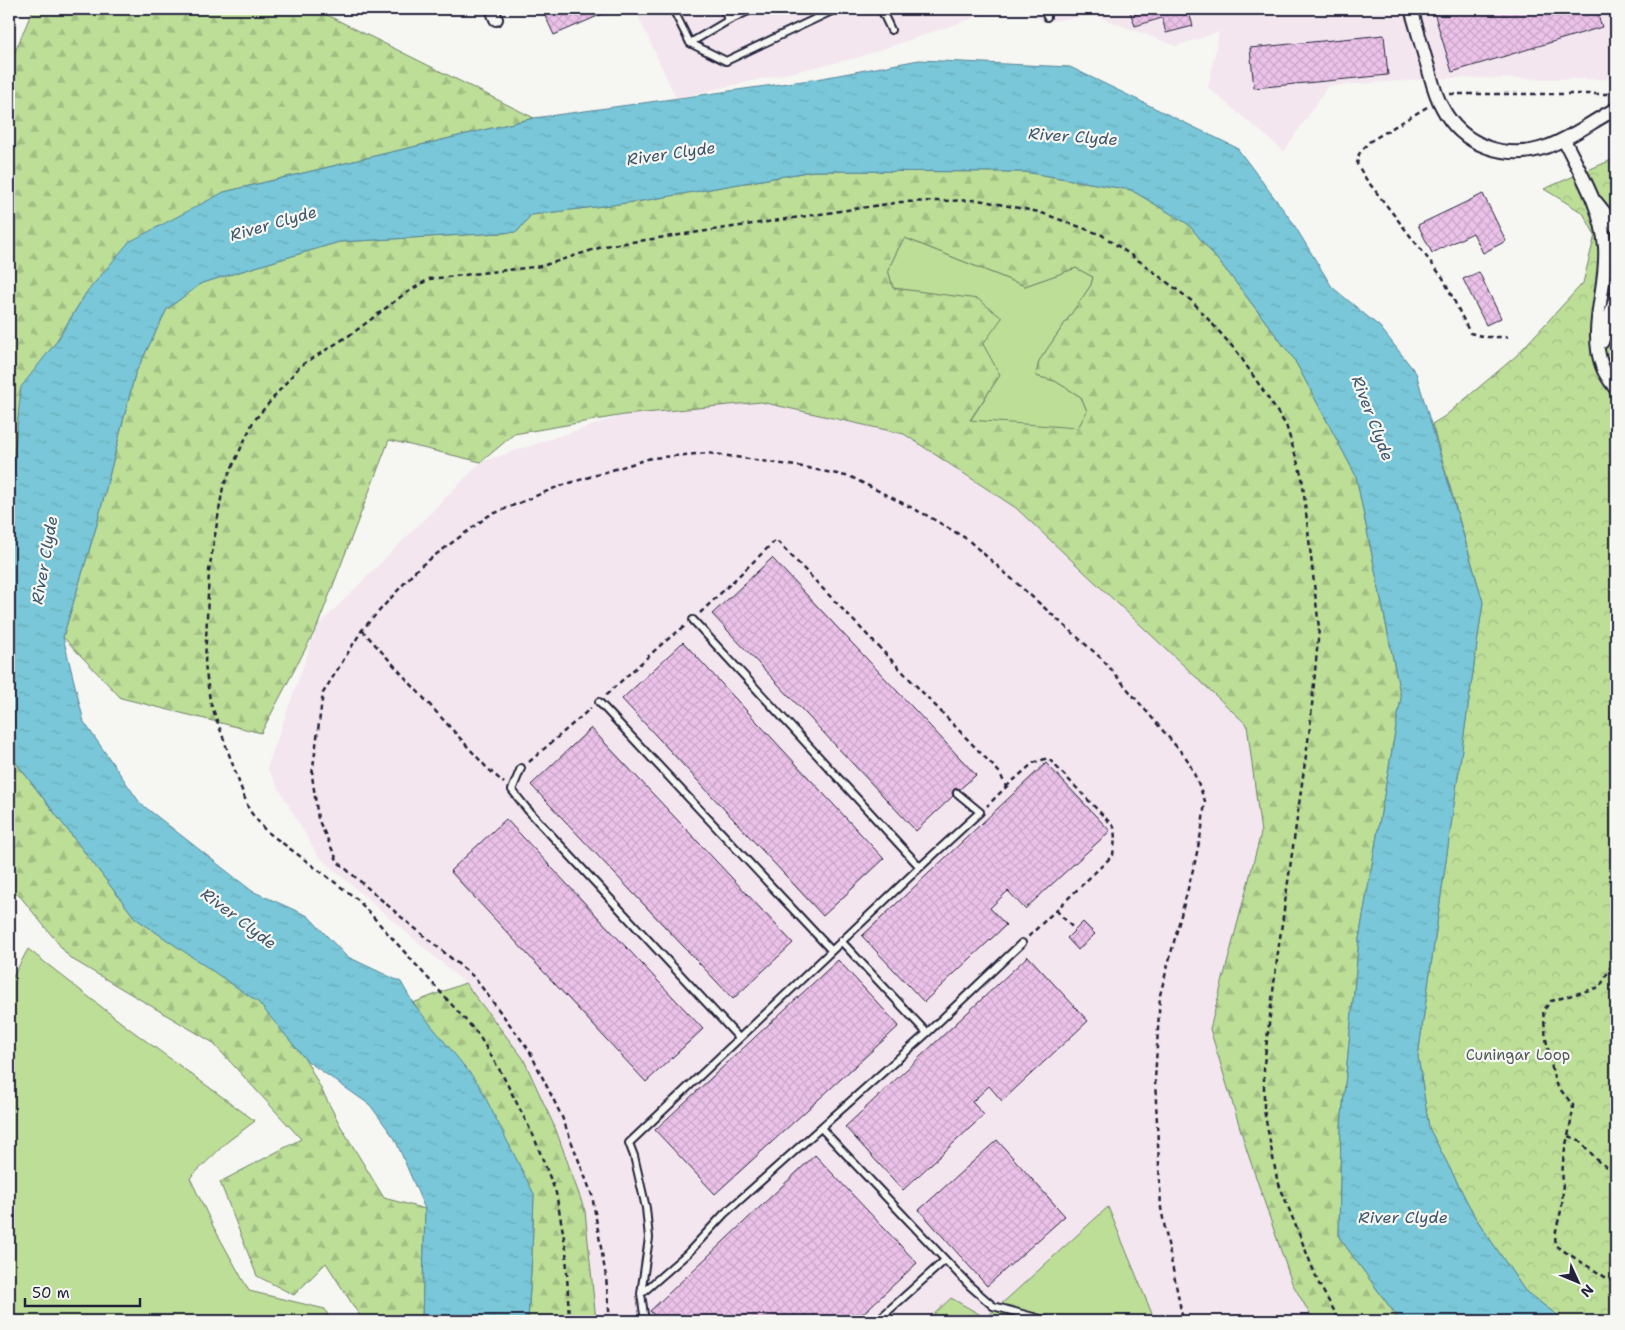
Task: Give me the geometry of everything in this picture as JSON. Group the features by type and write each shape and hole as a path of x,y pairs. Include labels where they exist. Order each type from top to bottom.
{"street":[{"path":"1411,9 1437,97 1446,115 1461,132 1488,148 1522,153 1544,148 1564,140 1616,109"},
{"path":"1564,140 1593,199 1604,237 1605,254 1598,327 1599,354 1604,372 1616,389"},
{"path":"1593,199 1616,227"},
{"path":"1599,354 1616,297"}],"lane":[{"path":"673,9 690,43 726,61 837,9"},
{"path":"723,9 729,20"},
{"path":"690,43 729,20 753,9"},
{"path":"881,9 891,30"},
{"path":"1044,9 1047,17"},
{"path":"693,620 920,867"},
{"path":"599,702 831,950"},
{"path":"521,768 512,790 527,809 739,1038"},
{"path":"646,1321 642,1294 649,1238 646,1208 634,1156 629,1143 831,950 980,812 957,793"},
{"path":"841,941 927,1033"},
{"path":"642,1294 688,1253 724,1214 927,1033 1022,943"},
{"path":"821,1128 970,1286 993,1306 1048,1321"},
{"path":"877,1321 945,1260"}],"path":[{"path":"1508,337 1486,337 1470,333 1442,278 1366,179 1357,164 1359,154 1369,142 1437,97 1616,94"},
{"path":"569,1321 566,1249 556,1193 534,1137 502,1074 478,1034 357,899 265,830 249,810 210,702 205,664 209,571 223,487 253,422 300,366 353,333 403,294 429,279 542,266 605,246 901,202 978,200 1039,212 1102,235 1142,263 1193,302 1238,352 1286,425 1302,477 1319,628 1310,727 1264,1064 1264,1110 1277,1179 1319,1284 1340,1321"},
{"path":"610,1321 606,1277 592,1195 562,1117 529,1050 474,976 400,916 338,862 318,819 312,774 323,693 362,630 418,568 488,516 557,487 651,458 708,454 803,467 851,478 926,515 967,539 1102,659 1187,759 1205,801 1195,862 1160,995 1155,1080 1161,1208 1184,1321"},
{"path":"521,768 599,702 663,643 693,620 776,540 1000,773 1006,787"},
{"path":"362,630 487,768 512,790"},
{"path":"980,812 1033,763 1048,758 1114,826 1113,855 1022,943"},
{"path":"1056,910 1075,930"},
{"path":"1616,957 1600,986 1551,1001 1543,1011 1546,1039 1555,1083 1573,1106 1569,1136 1563,1156 1563,1198 1554,1237 1556,1246 1616,1284"},
{"path":"1569,1136 1579,1140 1599,1162 1616,1172"}],"shaded area":[{"path":"635,9 1000,9 856,58 676,98"},
{"path":"1022,9 1616,9 1616,79 1444,78 1328,86 1284,151 1208,88 1219,32 1176,46 1093,15 1045,22"},
{"path":"761,402 904,434 1016,508 1247,725 1261,833 1210,1029 1247,1151 1292,1283 1314,1321 596,1321 585,1211 556,1130 523,1058 465,983 318,856 267,768 317,627 481,462 624,415"}],"green space":[{"path":"33,9 315,9 534,118 224,192 86,293 57,340 9,509 9,66"},
{"name":"Cuningar Loop","path":"1616,158 1616,1321 1565,1321 1525,1291 1475,1217 1429,1128 1418,1056 1483,602 1432,424 1445,416 1516,356 1583,283 1595,235 1583,213 1544,189"},
{"path":"813,171 1025,172 1131,190 1188,224 1230,275 1294,359 1356,476 1401,698 1359,939 1341,1126 1339,1237 1400,1321 1314,1321 1292,1283 1247,1151 1210,1029 1261,833 1247,725 1016,508 904,434 761,402 624,415 514,434 481,462 389,440 317,627 261,733 121,698 63,637 97,524 135,374 167,309 202,283 339,242 517,232 531,215 642,201","holes":["905,238 1025,286 1076,268 1093,277 1091,285 1039,361 1036,376 1055,381 1081,397 1087,411 1078,428 970,420 1000,375 983,344 1002,318 978,299 893,288 888,270"]},
{"path":"905,238 1025,286 1076,268 1093,277 1091,285 1039,361 1036,376 1055,381 1081,397 1087,411 1078,429 970,421 1000,375 935,294 893,288 888,270"},
{"path":"14,760 135,918 259,1002 306,1060 340,1125 384,1198 425,1209 422,1321 363,1321 326,1263 294,1295 257,1276 220,1182 301,1139 212,1042 70,958 19,895 9,892 9,761"},
{"path":"28,949 127,1027 255,1121 227,1142 190,1178 213,1226 249,1291 325,1309 330,1321 9,1321 9,984"},
{"path":"465,983 523,1058 556,1130 585,1211 596,1321 528,1321 534,1194 413,1003"},
{"path":"1108,1207 1155,1321 927,1321 951,1298 986,1318"}],"water":[{"name":"River Clyde","path":"919,60 1070,67 1237,148 1291,220 1332,287 1380,327 1416,373 1483,602 1418,1056 1429,1128 1475,1217 1525,1291 1565,1321 1400,1321 1339,1237 1341,1126 1359,939 1401,698 1356,476 1294,359 1230,275 1188,224 1131,190 1025,172 813,171 642,201 531,215 517,232 339,242 202,283 167,309 135,374 97,524 63,637 84,722 140,803 252,891 308,916 346,956 401,982 413,1003 478,1083 534,1194 528,1321 422,1321 425,1209 395,1139 370,1105 306,1060 258,1002 135,918 14,760 9,761 9,509 21,387 57,341 86,293 129,242 224,192 534,118 817,79"}],"building":[{"path":"542,9 614,9 554,35"},
{"path":"1129,9 1188,9 1193,26 1166,33 1162,18 1135,26"},
{"path":"1433,9 1596,9 1602,27 1452,72"},
{"path":"1384,35 1388,75 1254,88 1250,48"},
{"path":"1483,194 1506,241 1483,253 1473,233 1432,253 1418,225"},
{"path":"1479,272 1501,318 1486,325 1463,279"},
{"path":"772,558 976,775 960,789 954,789 953,796 916,831 712,614"},
{"path":"683,642 884,859 823,916 622,699"},
{"path":"591,728 793,943 733,999 531,785"},
{"path":"1046,763 1110,831 1025,909 1008,891 990,908 1006,925 924,1002 862,936"},
{"path":"506,819 703,1029 646,1082 450,871"},
{"path":"1083,922 1095,934 1078,950 1067,938"},
{"path":"1028,956 1088,1021 1002,1101 989,1086 972,1102 984,1115 903,1190 845,1127"},
{"path":"838,960 899,1026 715,1194 655,1130"},
{"path":"997,1140 1065,1216 987,1286 919,1210"},
{"path":"815,1155 917,1263 855,1321 660,1321 650,1311"}]}
